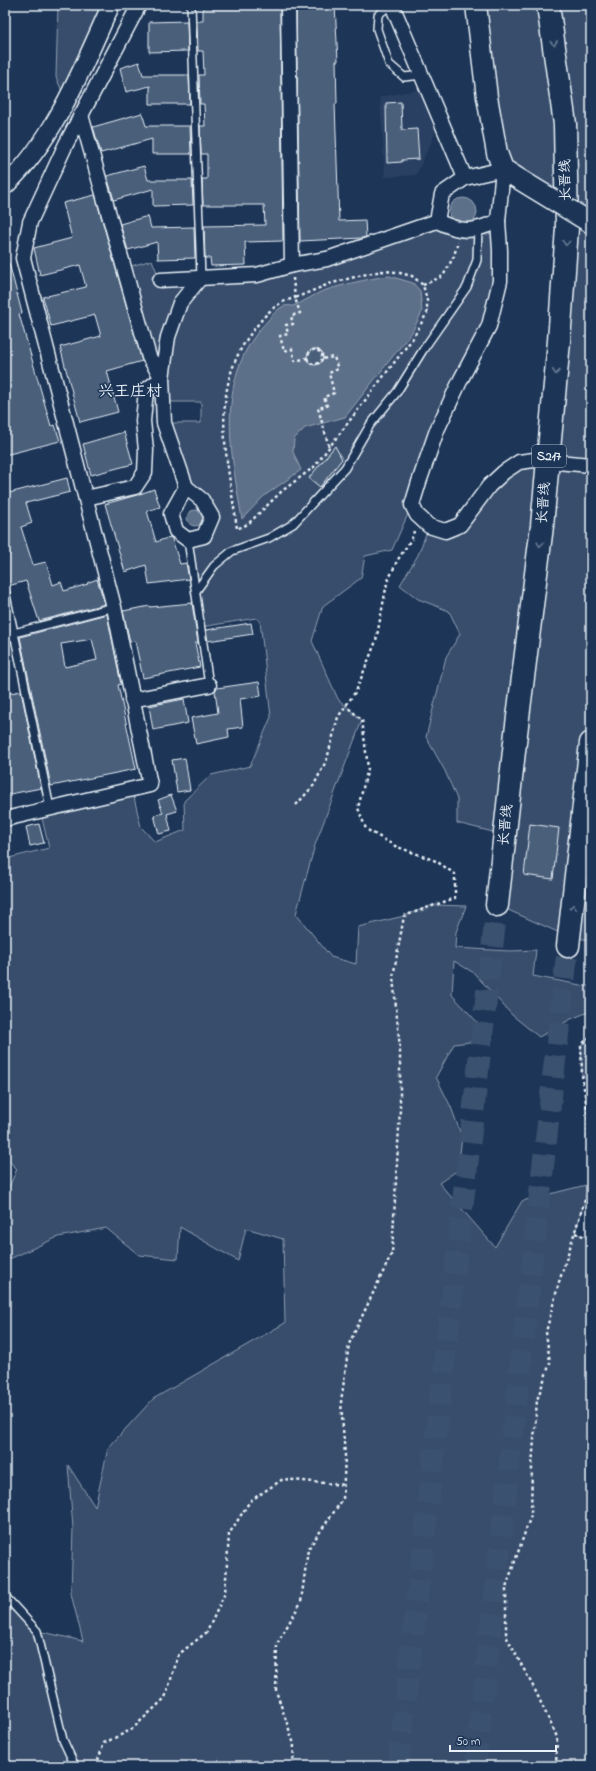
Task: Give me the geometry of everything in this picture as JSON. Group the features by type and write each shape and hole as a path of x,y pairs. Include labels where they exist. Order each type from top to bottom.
{"main road":[{"path":"476,5 488,104 497,153 509,173 591,223"},
{"name":"长晋线","path":"497,905 516,733 542,526 567,228 564,124 548,5"},
{"path":"568,946 591,742"}],"street":[{"path":"5,186 18,174 52,129 84,64 110,5"},
{"path":"5,819 150,786 114,607 23,258 30,222 81,115 139,5"},
{"path":"288,5 292,265"},
{"path":"391,5 465,178"},
{"path":"81,115 149,357 162,378"},
{"path":"437,221 442,194 465,178 509,173 498,221 500,281 489,326 461,379 437,430 412,505 418,517 429,526 445,531 460,525 490,486 504,472 519,462 534,460 591,465"},
{"path":"160,280 257,275 292,265 327,259 437,221 461,230 478,228 498,221"},
{"path":"186,487 171,514 176,530 188,540 204,536 212,517 202,500 186,487 164,423 162,378 168,337 180,303 201,277"},
{"path":"86,498 135,487 144,472 146,450 143,421 146,390 162,378"},
{"path":"132,700 209,685"}],"lane":[{"path":"191,5 201,277"},
{"path":"391,5 378,15 377,29 389,64 404,77 422,75"},
{"path":"196,591 214,566 232,552 269,538 293,524 345,468 370,425 397,392 423,350 467,287 477,260 478,228"},
{"path":"188,540 209,685"},
{"path":"5,590 50,808"},
{"path":"5,641 14,633 114,607"},
{"path":"5,1596 38,1631 64,1740 76,1766"}],"path":[{"path":"423,285 443,276 454,256 461,230"},
{"path":"292,265 293,291 300,313 291,316 293,324 286,325 288,334 280,336 284,351 292,349 295,361 307,358"},
{"path":"382,271 396,272 412,276 423,285 426,300 426,314 420,327 314,467 282,491 248,524 238,529 224,428 224,402 229,375 237,354 249,335 266,314 283,301 295,298 329,284 382,271"},
{"path":"322,359 320,352 314,349 308,352 307,358 309,362 314,365 319,363 322,359 334,357 338,369 329,373 334,393 324,397 327,406 318,408 329,447"},
{"path":"296,805 314,786 327,759 338,717 356,691 376,642 387,583 397,561 412,538 418,517"},
{"path":"293,1766 294,1744 276,1691 277,1644 301,1602 308,1549 343,1499 344,1455 341,1402 349,1344 392,1253 400,1110 400,1048 393,977 404,916 455,898 455,874 436,861 395,846 366,829 358,808 368,768 362,720 346,706"},
{"path":"556,1766 557,1737 535,1690 506,1636 506,1587 531,1515 532,1466 537,1400 550,1363 546,1332 559,1282 590,1184 588,1162 588,1115 582,1075 581,1045 591,1036"},
{"path":"574,1233 591,1239"},
{"path":"591,1429 588,1442 591,1450"},
{"path":"96,1766 104,1743 131,1730 165,1698 179,1654 208,1632 225,1593 229,1534 250,1501 282,1480 344,1485"}],"shaded area":[{"path":"58,5 111,5 66,101 56,77"},
{"path":"476,5 591,5 591,463 549,455 567,206 503,169"},
{"path":"427,88 441,121 416,175 385,177 380,97"},
{"path":"463,198 473,202 477,212 473,222 463,226 453,222 449,212 453,202"},
{"path":"437,221 447,226 498,221 500,281 412,505 392,550 365,556 361,578 323,606 312,641 338,699 362,720 315,845 296,914 331,957 356,964 358,927 404,916 433,905 466,906 456,932 455,948 510,951 536,950 533,976 591,987 591,1011 571,1019 539,1037 512,1015 474,973 454,961 452,995 493,1039 454,1044 436,1077 451,1107 462,1137 458,1170 439,1183 495,1247 522,1201 590,1184 575,1233 591,1239 591,1766 5,1766 5,1596 38,1631 83,1641 71,1594 73,1528 68,1465 95,1507 108,1448 153,1399 285,1323 283,1239 246,1228 238,1261 180,1227 178,1259 139,1255 106,1228 58,1237 5,1261 5,1196 17,1169 5,1157 5,859 49,848 40,810 132,789 141,827 155,842 185,830 184,801 211,775 250,766 271,717 260,621 256,618 201,627 188,540 204,536 211,517 186,487 164,423 201,423 201,402 164,402 124,268 152,260 160,280 257,275"},
{"path":"389,276 413,283 420,291 422,312 412,332 345,417 305,428 294,439 293,452 301,470 264,496 242,519 231,444 230,419 232,395 238,371 247,348 262,327 275,312 281,308 301,303 331,288"},
{"path":"519,462 591,465 591,940 569,937 497,905 505,835 457,823 457,799 445,771 426,737 446,657 460,634 449,611 418,599 400,585 418,555 429,526 445,531"},
{"path":"195,510 202,515 203,518 198,525 195,526 188,521 187,518 192,511"},
{"path":"591,1036 591,1082 582,1075 581,1045"}],"building":[{"path":"203,5 280,5 283,241 245,242 246,265 211,266 210,258 205,258 204,226 265,225 264,205 203,205 202,179 207,179 207,154 201,154 200,126 205,126 204,104 200,104 199,75 204,75 203,51 198,51 197,21 203,21"},
{"path":"296,5 335,5 338,61 336,61 337,104 335,104 339,221 365,220 366,237 300,241"},
{"path":"187,21 188,51 149,52 149,22"},
{"path":"139,62 143,75 189,75 190,104 150,104 150,86 126,92 120,68"},
{"path":"401,102 402,130 417,129 419,159 387,163 386,103"},
{"path":"142,113 146,126 190,126 191,154 152,154 152,139 101,153 93,127"},
{"path":"144,166 148,180 192,180 193,205 153,206 153,189 114,200 107,176"},
{"path":"95,195 142,361 107,371 118,412 80,422 60,347 101,336 95,315 51,326 43,297 86,287 80,265 40,275 34,248 72,238 63,203"},
{"path":"148,216 151,228 194,227 195,258 158,259 157,242 128,250 120,224"},
{"path":"5,263 9,263 22,313 19,314 51,426 55,425 60,441 5,455"},
{"path":"315,349 322,354 323,357 318,364 315,365 308,360 307,357 312,350"},
{"path":"124,432 133,464 91,475 83,444"},
{"path":"335,446 342,459 320,487 309,478"},
{"path":"67,478 70,492 26,503 32,523 21,527 33,565 46,562 53,585 61,582 64,591 88,584 87,583 97,579 105,604 39,621 26,581 8,586 5,585 5,555 10,554 5,539 5,494"},
{"path":"154,489 160,507 147,511 156,542 170,537 172,539 180,564 186,563 189,579 149,584 146,565 125,572 105,504"},
{"path":"192,603 198,643 195,643 200,667 143,678 135,641 130,642 123,611 150,606"},
{"path":"107,614 121,684 118,685 136,769 51,786 20,637","holes":["92,639 97,660 65,667 61,644"]},
{"path":"251,623 253,634 208,641 206,630"},
{"path":"259,682 261,696 240,699 243,727 228,729 229,737 196,744 191,718 218,713 215,691 217,688"},
{"path":"21,691 41,788 5,795 5,694"},
{"path":"184,699 188,723 153,730 149,706"},
{"path":"185,758 190,790 177,792 172,760"},
{"path":"171,795 177,811 167,814 171,831 159,834 154,815 163,813 158,800"},
{"path":"39,824 44,843 30,846 26,827"},
{"path":"530,824 559,828 553,879 524,875"}],"tunnel":[{"path":"398,1766 497,905"},
{"path":"475,1766 568,946"}],"district":[{"name":"兴王庄村","path":"130,392"}]}
